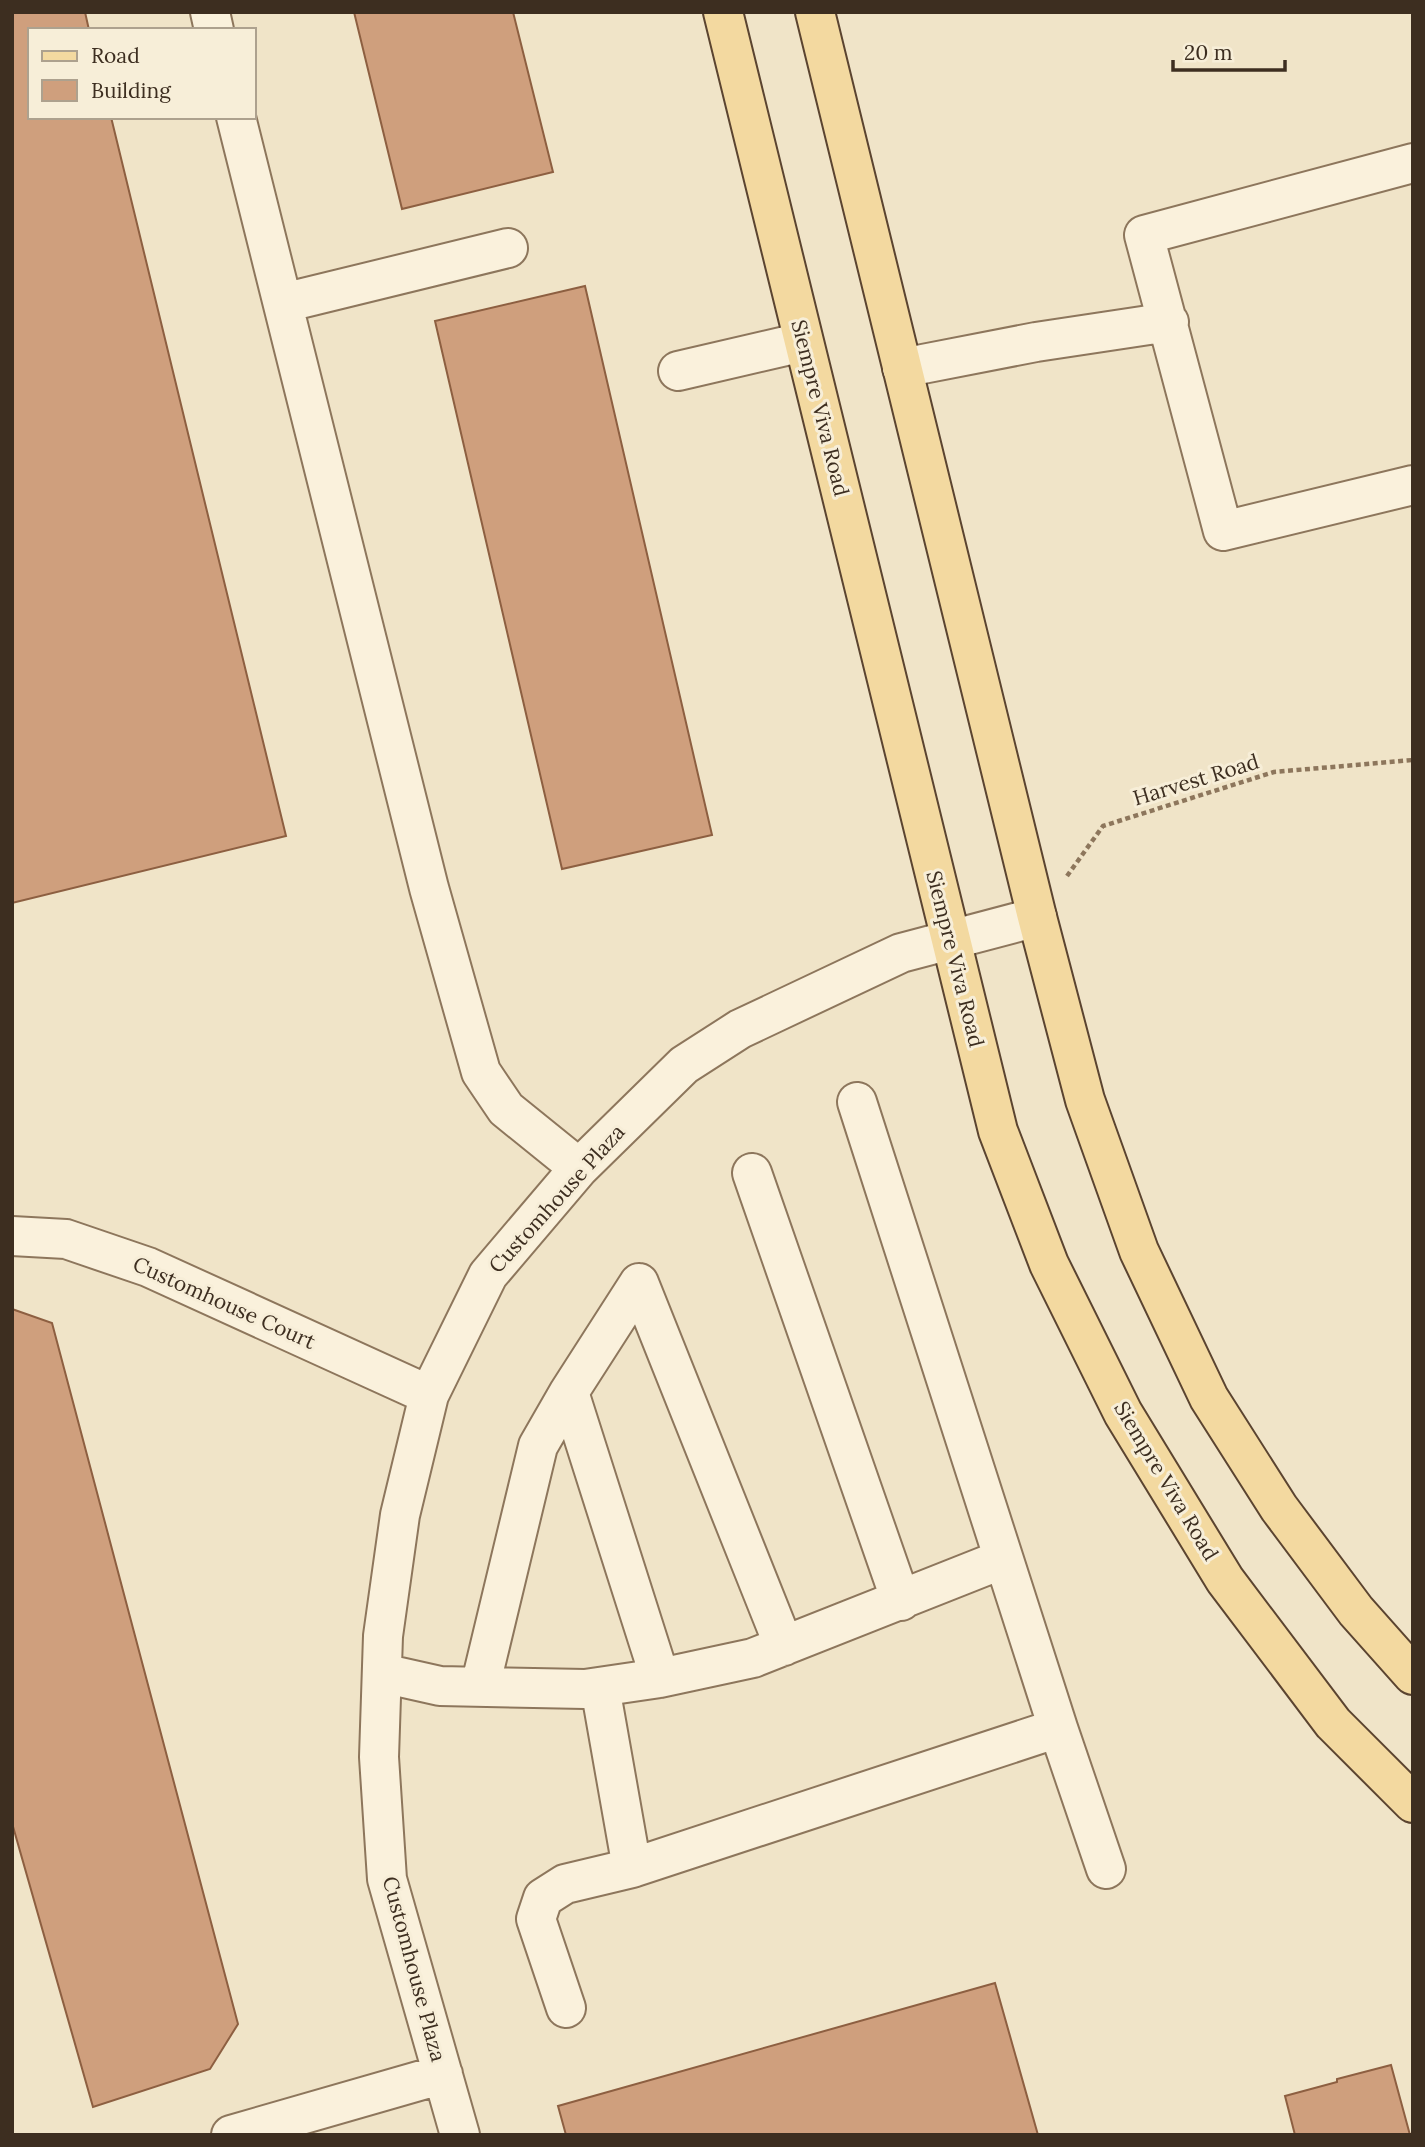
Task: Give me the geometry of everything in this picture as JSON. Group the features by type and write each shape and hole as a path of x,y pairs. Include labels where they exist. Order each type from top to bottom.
{"main road":[{"name":"Siempre Viva Road","path":"723,12 998,1130 1049,1264 1123,1413 1225,1580 1334,1723 1413,1803"},
{"path":"823,14 902,368 1037,917 1085,1100 1135,1239 1209,1398 1279,1508 1356,1611 1413,1675"}],"street":[{"path":"237,119 429,888 481,1072 506,1109 579,1168"},
{"path":"1413,163 1144,234 1223,531 1413,485"},
{"path":"283,303 508,248"},
{"path":"902,368 1036,342 1169,322"},
{"path":"678,371 803,342"},
{"name":"Customhouse Plaza","path":"460,2135 387,1879 379,1757 383,1636 400,1515 429,1395 488,1275 579,1168 684,1065 740,1029 901,953 1037,917"},
{"path":"857,1102 1003,1559 1106,1869"},
{"path":"752,1173 901,1601"},
{"name":"Customhouse Court","path":"12,1236 66,1239 148,1267 429,1395"},
{"path":"480,1687 538,1446 639,1283 784,1646"},
{"path":"569,1392 660,1678"},
{"path":"382,1673 440,1686 585,1689 660,1678 753,1658 1003,1559"},
{"path":"600,1687 632,1868"},
{"path":"566,2008 536,1919 543,1898 565,1884 632,1868 1058,1728"},
{"path":"231,2135 443,2074"}],"path":[{"name":"Harvest Road","path":"1037,917 1103,826 1275,772 1413,760"}],"building":[{"path":"12,12 85,12 89,28 28,28 28,119 111,119 286,836 12,903"},
{"path":"354,12 513,12 553,172 402,209"},
{"path":"585,286 712,835 562,869 435,321"},
{"path":"12,1309 52,1323 238,2024 210,2069 93,2107 12,1823"},
{"path":"995,1983 1038,2135 566,2135 558,2106"},
{"path":"1391,2065 1410,2135 1295,2135 1285,2096"}]}
